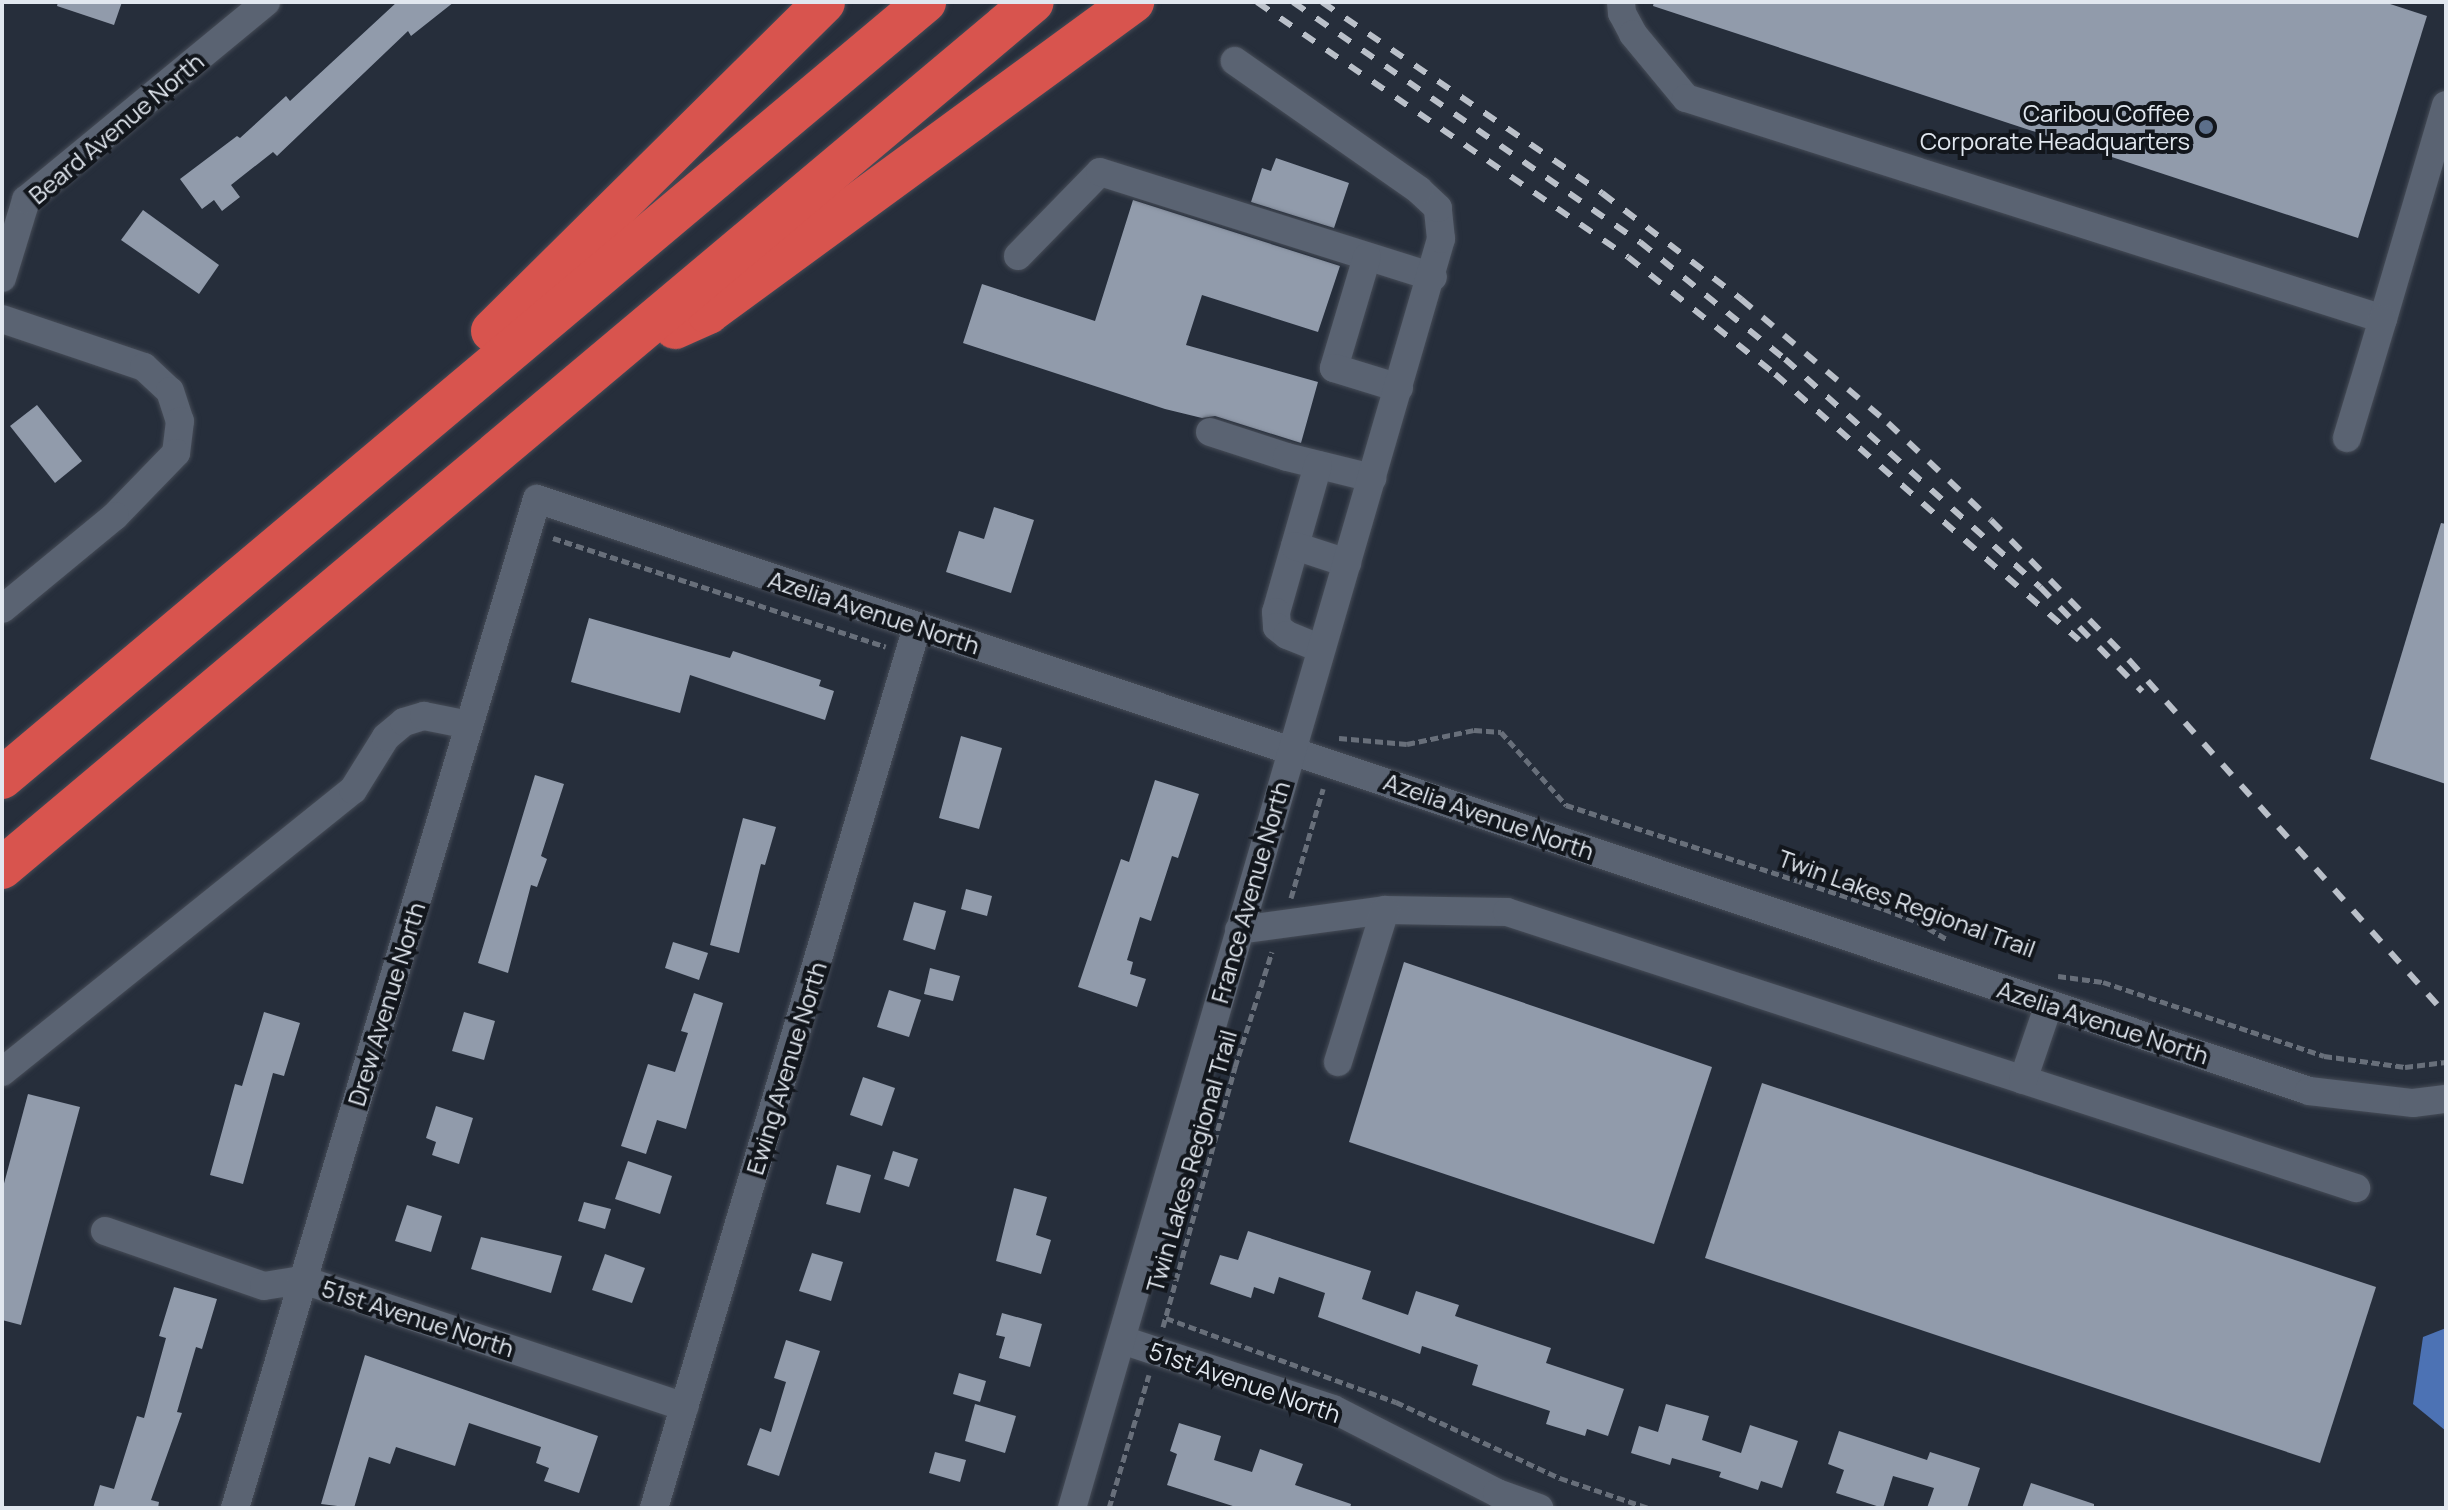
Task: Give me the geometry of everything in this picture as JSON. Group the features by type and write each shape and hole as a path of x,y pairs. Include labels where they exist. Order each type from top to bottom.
{"highway":[{"path":"303,522 824,2"},
{"path":"2,778 925,2"},
{"path":"2,868 1033,2"},
{"path":"613,357 708,313 1133,2"}],"street":[{"name":"Beard Avenue North","path":"2,278 26,200 266,2"},
{"path":"1621,2 1622,13 1633,34 1686,98 2383,319"},
{"name":"France Avenue North","path":"1072,1508 1290,751 1433,277 1441,239 1438,208 1378,160 1235,61"},
{"path":"2347,438 2446,105"},
{"path":"1018,256 1100,172 1433,277"},
{"path":"1367,257 1334,368 1399,388"},
{"path":"2,319 144,367 170,391 180,421 176,453 115,516 2,609"},
{"path":"1210,432 1372,478"},
{"path":"1318,465 1276,612 1277,627 1287,635 1321,649"},
{"name":"Azelia Avenue North","path":"537,499 2309,1091 2413,1103 2446,1099"},
{"name":"Drew Avenue North","path":"235,1508 537,499"},
{"path":"1295,546 1347,563"},
{"name":"Ewing Avenue North","path":"654,1508 917,627"},
{"path":"2,1072 353,790 386,737 404,722 424,716 469,725"},
{"path":"1239,930 1385,910 1507,912 2356,1188"},
{"path":"1338,1062 1385,910"},
{"path":"2023,1080 2049,1004"},
{"name":"51st Avenue North","path":"105,1231 264,1286 303,1280 684,1407"},
{"name":"51st Avenue North","path":"1122,1340 1333,1409 1497,1493 1539,1508"}],"path":[{"name":"Twin Lakes Regional Trail","path":"1338,738 1407,744 1474,730 1501,732 1566,805 1884,909 1918,922 1953,943"},
{"name":"Twin Lakes Regional Trail","path":"1109,1508 1157,1351 1240,1052 1313,826"},
{"name":"Twin Lakes Regional Trail","path":"2055,976 2103,982 2324,1056 2405,1067 2446,1062"},
{"path":"1166,1318 1396,1402 1560,1478 1648,1508"}],"water":[{"path":"2446,1328 2446,1431 2413,1404 2423,1337"}],"building":[{"path":"58,2 122,2 114,25 57,6"},
{"path":"397,2 454,2 411,36 408,31 277,156 273,152 231,185 240,197 222,211 214,200 202,209 180,179 237,136 240,138 286,96 290,101"},
{"name":"Caribou Coffee Corporate Headquarters","path":"1654,2 2384,2 2427,16 2358,238 1653,6"},
{"path":"1276,158 1349,183 1334,228 1251,202 1262,168 1271,171"},
{"path":"1133,200 1340,266 1318,332 1202,295 1186,345 1318,382 1301,443 1215,416 1202,418 1165,409 963,343 982,284 1095,321"},
{"path":"143,210 219,265 199,294 121,240"},
{"path":"37,405 82,461 55,483 10,426"},
{"path":"994,507 1034,520 1011,593 946,572 959,531 984,539"},
{"path":"2441,523 2446,524 2446,784 2370,759"},
{"path":"589,618 730,658 733,651 821,680 819,686 834,691 825,720 690,675 680,713 571,682"},
{"path":"961,736 1002,748 979,829 939,818"},
{"path":"535,775 564,784 541,856 547,859 537,887 531,885 508,973 478,963"},
{"path":"1155,780 1199,794 1178,858 1172,856 1151,921 1140,917 1127,960 1133,962 1130,974 1146,979 1137,1007 1078,987 1121,859 1129,862"},
{"path":"743,818 776,827 765,865 761,864 739,953 710,945"},
{"path":"966,889 992,896 987,916 961,909"},
{"path":"914,902 946,911 935,950 903,940"},
{"path":"673,942 708,953 699,980 665,968"},
{"path":"1404,962 1712,1067 1654,1244 1349,1142"},
{"path":"930,968 960,976 953,1001 924,994"},
{"path":"889,990 921,1000 909,1037 877,1027"},
{"path":"694,993 723,1003 686,1129 657,1120 646,1154 621,1146 648,1064 675,1072 688,1033 681,1031"},
{"path":"264,1012 300,1023 284,1076 273,1073 243,1184 210,1175 235,1084 242,1086"},
{"path":"464,1012 495,1021 484,1060 452,1051"},
{"path":"863,1077 895,1088 882,1126 850,1115"},
{"path":"1762,1083 2376,1287 2320,1463 1705,1258"},
{"path":"28,1094 80,1107 21,1325 2,1320 2,1191"},
{"path":"436,1106 473,1118 459,1164 432,1155 436,1142 426,1138"},
{"path":"893,1151 918,1159 909,1187 884,1179"},
{"path":"628,1161 672,1176 660,1214 615,1199"},
{"path":"837,1165 871,1175 860,1213 826,1204"},
{"path":"1014,1188 1047,1197 1036,1235 1051,1240 1041,1274 996,1261"},
{"path":"584,1202 611,1209 605,1229 578,1221"},
{"path":"407,1205 442,1216 431,1252 395,1241"},
{"path":"1248,1231 1371,1271 1362,1299 1408,1315 1416,1291 1459,1305 1455,1316 1551,1348 1546,1363 1624,1389 1608,1436 1587,1429 1585,1436 1546,1424 1550,1411 1472,1385 1478,1365 1422,1346 1420,1354 1318,1317 1325,1293 1279,1277 1274,1294 1254,1287 1251,1298 1210,1284 1220,1255 1238,1260"},
{"path":"481,1237 562,1256 551,1293 471,1269"},
{"path":"812,1253 843,1262 831,1301 799,1291"},
{"path":"605,1254 645,1268 632,1303 592,1290"},
{"path":"174,1287 217,1299 202,1349 196,1347 177,1412 182,1413 151,1500 159,1502 158,1508 93,1508 100,1485 114,1489 137,1416 144,1418 166,1338 159,1336"},
{"path":"1002,1313 1042,1324 1030,1367 999,1358 1005,1337 996,1335"},
{"path":"786,1340 820,1351 779,1476 747,1465 760,1428 771,1432 786,1382 774,1378"},
{"path":"365,1355 598,1436 579,1493 544,1481 549,1468 536,1463 541,1447 469,1423 455,1466 396,1447 390,1464 369,1457 354,1508 321,1504"},
{"path":"959,1373 986,1381 980,1402 953,1394"},
{"path":"975,1404 1016,1416 1005,1453 965,1441"},
{"path":"1666,1404 1709,1416 1702,1440 1741,1453 1750,1425 1798,1441 1782,1488 1761,1481 1758,1490 1719,1477 1721,1472 1672,1458 1670,1465 1631,1453 1639,1426 1658,1432"},
{"path":"1179,1423 1221,1436 1214,1460 1252,1472 1260,1449 1303,1464 1295,1485 1351,1504 1350,1508 1239,1508 1167,1485 1177,1454 1170,1451"},
{"path":"1839,1431 1927,1460 1930,1452 1980,1468 1967,1508 1927,1508 1934,1488 1893,1476 1883,1508 1836,1493 1844,1470 1828,1464"},
{"path":"935,1452 966,1460 960,1482 929,1473"},
{"path":"2031,1483 2094,1504 2094,1508 2022,1508"}],"railway":[{"path":"1257,2 1628,257 1775,374 2079,640"},
{"path":"1293,2 1640,242 1785,359 2040,587 2142,691"},
{"path":"1322,2 1602,193 1741,299 1888,423 1991,520 2129,660 2446,1014"}],"place":[{"name":"Caribou Coffee Corporate Headquarters","path":"2206,127"}]}
